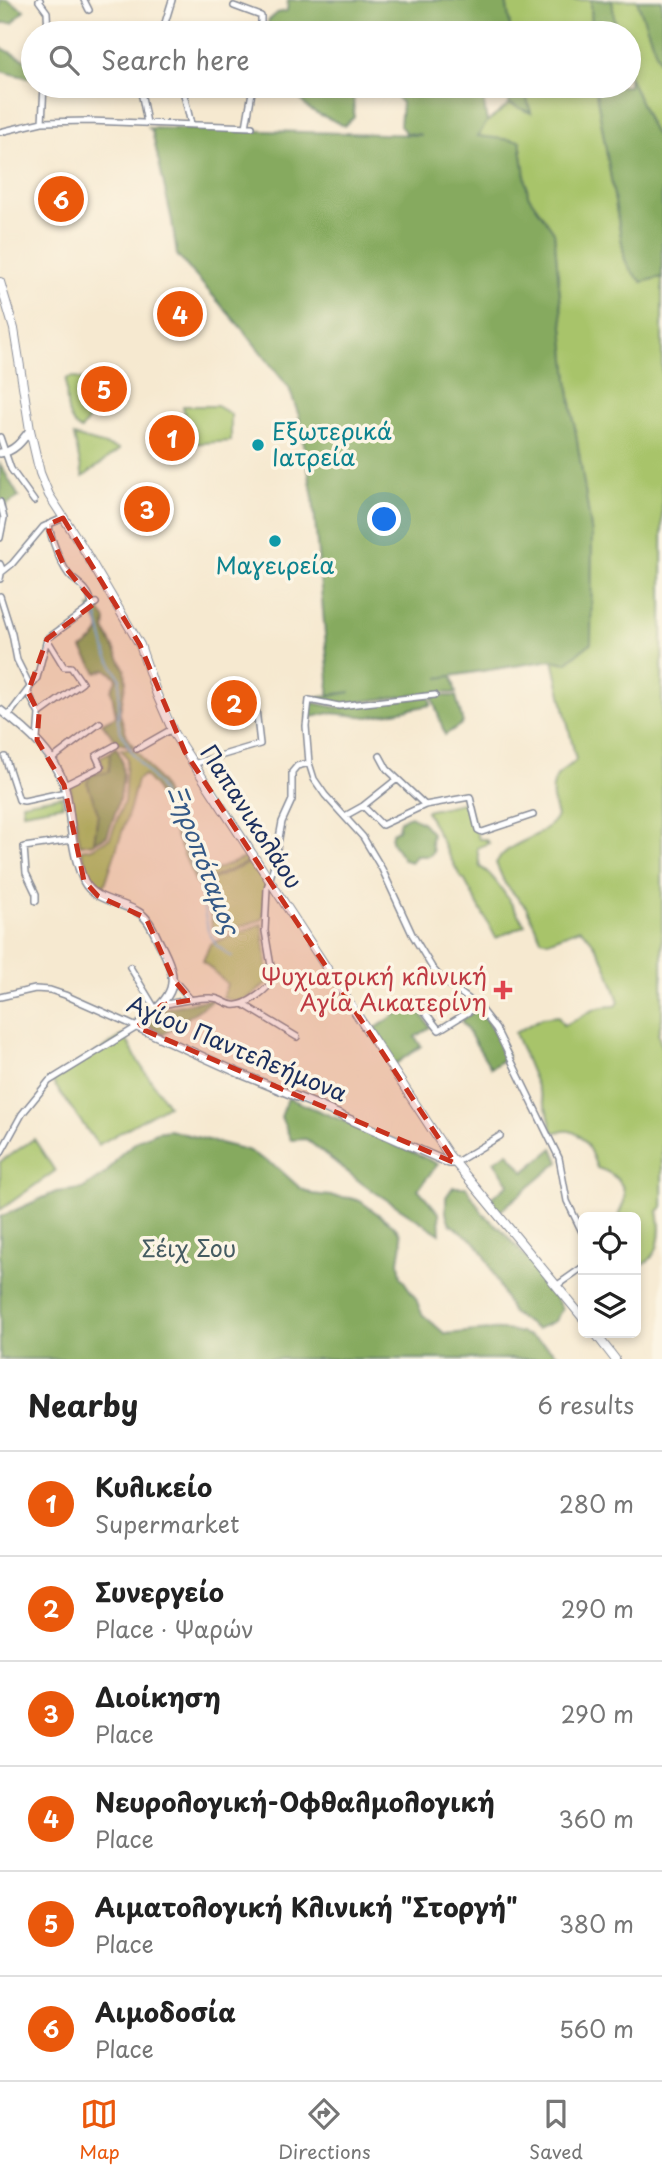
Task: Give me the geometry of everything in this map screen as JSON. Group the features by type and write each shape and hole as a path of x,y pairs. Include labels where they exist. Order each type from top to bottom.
{"main road":[{"name":"Παπανικολάου","path":"0,282 14,329 30,430 40,473 49,495 134,634 172,729 455,1163 578,1312"},
{"path":"599,1338 615,1359"}],"street":[{"path":"84,0 89,10"},
{"path":"166,21 172,0"},
{"path":"39,1 47,12 47,21"},
{"path":"234,6 261,16 261,21"},
{"path":"41,122 43,98"},
{"path":"142,98 147,122"},
{"path":"185,98 191,124"},
{"path":"0,132 41,122 88,121 249,127 252,98"},
{"path":"2,454 14,449 30,430"},
{"path":"0,437 2,454 34,500"},
{"path":"0,502 4,518 0,538"},
{"path":"1,575 41,530 63,518"},
{"path":"8,716 37,678 47,639 94,604 82,585 72,578 64,566 48,524"},
{"path":"0,564 1,575"},
{"path":"0,596 17,660 30,686 28,692 38,714 37,740"},
{"path":"38,714 82,683 71,667 64,667 47,639"},
{"path":"435,695 339,706 309,700 306,726 309,763 319,787 363,837 382,869 412,934 432,967 443,980 478,1006 496,1029 559,1158 567,1201 578,1224"},
{"path":"193,764 260,744 256,709"},
{"path":"0,710 37,740 65,788 75,858 88,887 98,896 138,912 146,918 169,960 173,979 191,1000"},
{"path":"51,760 100,723"},
{"path":"137,748 172,729"},
{"path":"5,757 19,800 24,801 65,788 101,766 96,756 116,745"},
{"path":"380,756 387,769 425,805"},
{"path":"159,1007 216,998 234,1006 243,1004 268,988 273,981 265,931 266,893 282,822 292,800 292,772 297,766 309,763"},
{"path":"345,816 363,806 397,779"},
{"path":"363,806 382,825 425,805 471,797 480,832 533,815"},
{"path":"36,901 36,894 26,873 24,847 72,840"},
{"path":"130,967 159,1007"},
{"path":"0,1154 22,1114 49,1081 137,1027 167,998 173,979"},
{"name":"Αγίου Παντελεήμονα","path":"0,997 35,989 55,991 241,1074 455,1163"},
{"path":"415,999 439,1030 478,1006"},
{"path":"243,1004 297,1037"},
{"path":"455,1163 500,1136"},
{"path":"556,1286 578,1271"}],"highlighted area":[{"path":"63,518 140,645 185,752 455,1163 137,1027 162,1005 191,1000 173,979 146,918 98,896 84,881 64,785 37,740 39,714 28,692 47,639 95,603 64,566 49,531 49,524"}],"green space":[{"path":"0,0 8,0 24,10 13,23 0,23"},
{"path":"288,0 506,0 509,21 268,21 277,13 287,11"},
{"path":"506,0 591,0 592,21 509,21"},
{"path":"591,0 612,0 615,21 592,21"},
{"path":"612,0 637,0 662,69 662,145 639,98 641,98 641,21 615,21"},
{"path":"637,0 662,0 662,69"},
{"path":"0,47 21,58 21,76 0,71"},
{"path":"300,98 353,98 354,117 344,126 314,112"},
{"path":"397,98 483,98 487,122 478,136 520,141 528,195 554,232 569,390 592,535 591,643 566,663 552,660 438,678 452,676 456,693 432,693 339,704 316,698 351,692 328,695 329,680 313,498 299,416 289,388 244,331 177,255 172,221 152,131 149,128 422,135 406,133 400,126 402,103"},
{"path":"508,98 527,98 531,113 510,104"},
{"path":"527,98 597,98 625,260 642,282 662,277 662,1019 658,1034 662,1048 662,1207 658,1211 658,1245 651,1259 641,1264 641,1212 620,1212 624,1201 621,1184 613,1175 597,1168 588,1146 576,1133 553,1132 548,1113 515,1033 542,1018 558,1016 563,1025 594,1010 616,1006 619,1002 604,962 587,936 580,929 548,941 541,939 526,907 505,884 496,863 510,849 543,831 557,816 553,785 558,775 576,760 553,660 566,663 591,642 592,535 569,390 554,232 528,195 520,141 478,137 477,134 487,122 510,104 531,112"},
{"path":"597,98 639,98 662,145 662,277 642,282 625,260"},
{"path":"73,377 85,381 89,390 91,416 81,430 69,415 66,380"},
{"path":"183,406 217,406 231,414 231,441 189,444"},
{"path":"74,436 119,449 119,450 83,477"},
{"path":"0,464 19,497 4,506 0,496"},
{"path":"95,604 106,620 105,630 125,670 126,681 120,711 116,715 111,690 117,678 106,669 97,673 82,649 98,635 99,626 89,608"},
{"path":"429,696 431,705 369,717 330,713 308,718 310,702 339,708"},
{"path":"432,696 456,696 463,723 445,735"},
{"path":"120,714 128,739 135,747 117,743 102,723"},
{"path":"116,747 123,768 121,792 107,836 94,843 98,813 87,782 91,775 109,772 110,752"},
{"path":"121,749 136,750 161,784 202,876 249,856 252,860 197,885 155,787 144,775 137,780 103,890 99,887 89,873 81,850 92,848 110,838 124,801 127,758"},
{"path":"110,752 110,773 91,775 98,813 94,843 80,845 70,785 104,768 100,757"},
{"path":"62,796 63,805 23,812 22,803"},
{"path":"466,802 479,839 485,839 489,843 477,848 480,867 498,885 525,925 496,938 426,811"},
{"path":"411,816 423,823 432,833 433,852 429,856 416,856 411,862 404,860 391,841 392,833 398,830 400,820"},
{"path":"252,862 266,882 263,919 217,935 212,925 206,882"},
{"path":"262,924 269,981 248,998 236,1001 223,997 227,984 203,961 210,944"},
{"path":"216,998 164,1034 148,1025 166,1008"},
{"path":"414,1002 430,1027 415,1037 421,1046 394,1065 373,1030"},
{"path":"478,1009 508,1056 491,1068 461,1020"},
{"path":"124,1035 139,1063 168,1105 98,1145 52,1081"},
{"path":"288,1098 438,1164 418,1189 439,1213 440,1234 364,1185 306,1139 291,1140 281,1117"},
{"name":"Σέιχ Σου","path":"169,1130 247,1150 278,1168 300,1188 312,1194 360,1201 393,1225 400,1233 402,1243 399,1261 401,1277 416,1299 422,1314 445,1334 507,1330 534,1338 562,1359 0,1359 0,1217 56,1192 82,1189 106,1173 122,1153 140,1139"},
{"path":"34,1139 55,1171 0,1210 0,1162"},
{"path":"553,1148 559,1162 499,1212 489,1199 509,1184 494,1161 508,1152 524,1172"},
{"path":"453,1187 466,1187 484,1215 501,1229 545,1279 562,1309 555,1321 537,1329 512,1313 484,1254 474,1241 450,1224 446,1213 446,1197"}],"waterway":[{"name":"Ξηροπόταμος","path":"97,616 107,656 120,678 118,722 121,732 133,754 158,785 198,878 208,930 216,945 232,957"}],"place":[{"name":"Αιμοδοσία","path":"61,199"},
{"name":"Νευρολογική-Οφθαλμολογική","path":"180,314"},
{"name":"Αιματολογική Κλινική \"Στοργή\"","path":"104,389"},
{"name":"Κυλικείο","path":"172,438"},
{"name":"Εξωτερικά Ιατρεία","path":"258,445"},
{"name":"Διοίκηση","path":"147,509"},
{"name":"Μαγειρεία","path":"275,541"},
{"name":"Συνεργείο","path":"234,703"},
{"name":"Ψυχιατρική κλινική Αγία Αικατερίνη","path":"503,990"}]}
